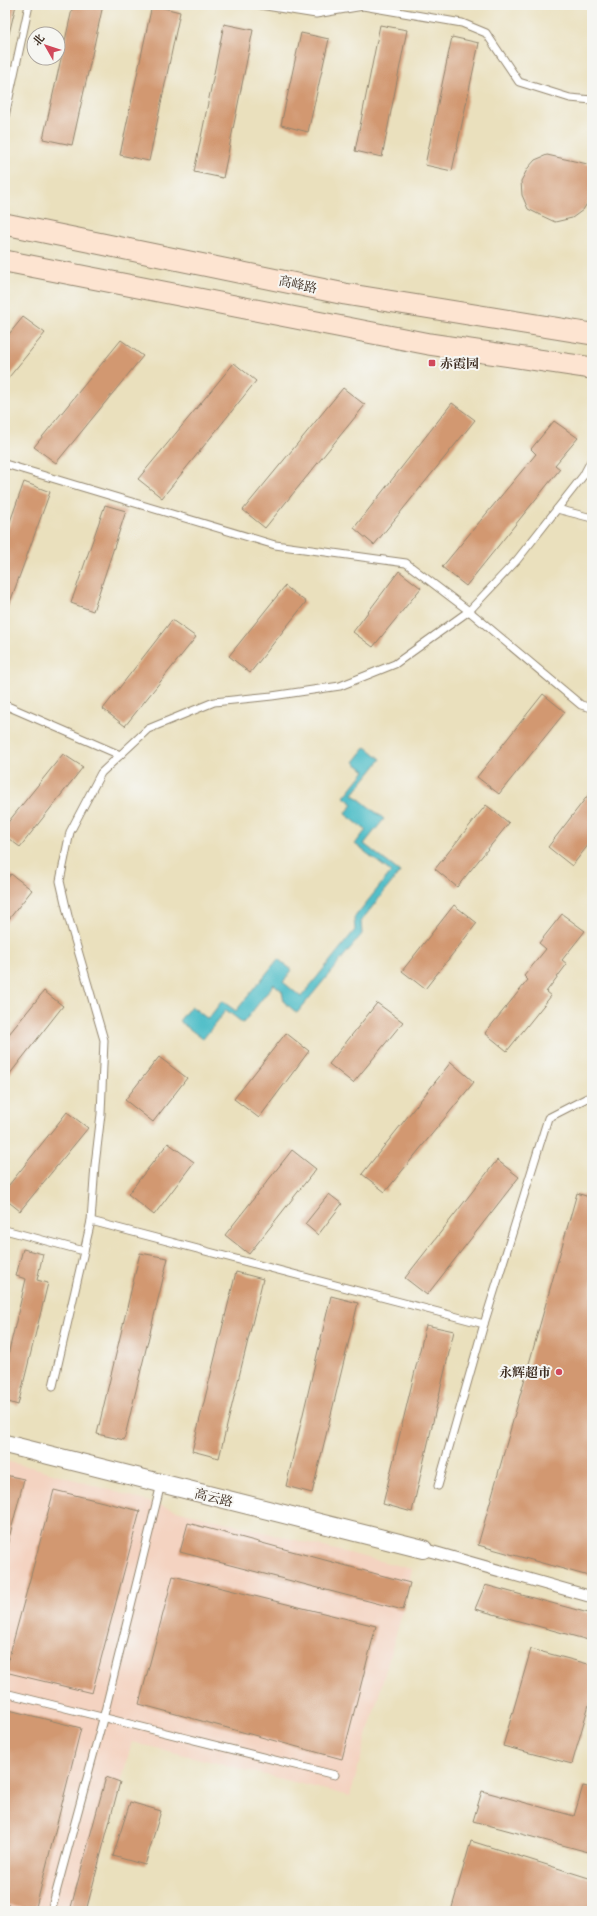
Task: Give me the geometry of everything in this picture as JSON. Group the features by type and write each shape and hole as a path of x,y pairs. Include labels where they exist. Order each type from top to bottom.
{"main road":[{"name":"高峰路","path":"5,224 345,294 592,334"},
{"path":"5,261 429,344 592,368"}],"street":[{"name":"高云路","path":"5,1444 423,1549"},
{"path":"423,1549 592,1597"}],"lane":[{"path":"5,116 29,5"},
{"path":"260,5 316,14 363,6 462,23 486,33 519,82 570,98 592,100"},
{"path":"53,1386 91,1221 95,1165 101,1114 104,1040 68,916 60,881 70,832 101,773 148,729 214,702 272,696 340,686 395,664 469,611 518,560 584,476 592,459"},
{"path":"5,464 275,545 406,562 469,611 581,705 592,708"},
{"path":"558,509 592,518"},
{"path":"5,704 120,755"},
{"path":"438,1486 484,1324 548,1118 587,1098 592,1099"},
{"path":"91,1221 484,1324"},
{"path":"5,1230 84,1250"},
{"path":"51,1911 103,1719 161,1484"},
{"path":"5,1693 103,1719 335,1775"}],"shaded area":[{"path":"5,1461 39,1469 180,1511 412,1569 403,1610 350,1796 132,1742 86,1911 5,1911"}],"water":[{"path":"366,747 381,759 353,794 384,819 364,844 400,872 361,921 362,934 297,1013 284,1002 282,991 274,984 243,1023 226,1010 203,1039 179,1021 191,1006 208,1019 222,1001 236,1011 278,959 292,970 283,982 301,997 355,930 354,918 391,872 355,844 366,830 345,814 353,804 344,797 365,771 354,762"}],"building":[{"path":"5,5 16,5 6,46 5,46"},
{"path":"73,5 103,5 72,145 43,139 59,66 66,66 66,36"},
{"path":"152,5 180,12 149,161 120,155"},
{"path":"224,24 253,30 223,178 194,172"},
{"path":"380,25 407,30 382,157 355,151"},
{"path":"301,33 329,39 308,132 281,125"},
{"path":"452,37 479,43 452,171 425,165"},
{"path":"547,155 592,165 592,189 590,189 588,202 583,210 572,218 555,222 528,209 522,195 521,181 528,168 535,160"},
{"path":"23,317 45,333 5,382 5,339"},
{"path":"121,340 143,356 56,463 34,447"},
{"path":"234,363 256,381 162,498 138,479"},
{"path":"343,388 365,405 265,528 243,510"},
{"path":"452,403 475,420 374,545 354,528"},
{"path":"554,421 578,438 555,465 560,469 466,586 442,567 536,454 531,449"},
{"path":"24,482 50,492 5,616 5,536"},
{"path":"105,505 126,511 93,611 71,603"},
{"path":"399,571 421,588 373,647 353,632"},
{"path":"285,586 306,602 250,673 229,656"},
{"path":"172,620 196,637 125,726 103,709"},
{"path":"543,694 565,712 499,794 477,777"},
{"path":"63,754 83,767 20,847 5,836 5,826"},
{"path":"592,790 592,840 572,866 548,847"},
{"path":"486,805 509,823 457,887 435,869"},
{"path":"11,874 32,890 5,924 5,882"},
{"path":"454,905 477,923 425,989 402,971"},
{"path":"562,914 585,931 562,960 567,964 546,992 551,996 507,1051 485,1033 528,980 524,976 546,949 539,943"},
{"path":"44,991 63,1006 5,1080 5,1039"},
{"path":"377,1003 403,1022 353,1083 329,1064"},
{"path":"286,1033 309,1051 259,1118 234,1099"},
{"path":"159,1057 187,1078 153,1122 125,1100"},
{"path":"451,1062 474,1082 385,1192 362,1174"},
{"path":"67,1112 88,1128 20,1211 5,1199 5,1190"},
{"path":"168,1143 194,1162 154,1215 128,1194"},
{"path":"292,1150 316,1169 249,1254 225,1235"},
{"path":"497,1160 519,1177 427,1295 405,1278"},
{"name":"永辉超市","path":"577,1193 592,1198 592,1577 478,1545"},
{"path":"329,1194 342,1204 318,1235 305,1224"},
{"path":"23,1249 43,1254 37,1280 48,1283 18,1405 5,1401 5,1368 26,1279 16,1276"},
{"path":"140,1253 168,1258 124,1440 97,1434"},
{"path":"236,1272 263,1279 219,1458 192,1451"},
{"path":"331,1296 358,1303 312,1493 286,1486"},
{"path":"426,1325 454,1331 412,1512 383,1504"},
{"path":"5,1475 24,1479 6,1550 5,1550"},
{"path":"54,1490 140,1511 92,1693 5,1672"},
{"path":"188,1523 410,1583 403,1610 180,1552"},
{"path":"173,1576 376,1626 342,1759 139,1704"},
{"path":"485,1585 592,1614 592,1641 475,1609"},
{"path":"531,1649 592,1665 592,1694 572,1764 503,1746"},
{"path":"5,1709 81,1728 35,1911 5,1904"},
{"path":"106,1777 120,1782 86,1911 70,1911"},
{"path":"583,1786 592,1788 592,1853 473,1821 482,1791 574,1816"},
{"path":"130,1802 161,1811 145,1865 113,1856"},
{"path":"471,1841 592,1879 592,1911 451,1911"}],"place":[{"name":"赤霞园","path":"432,363"},
{"name":"永辉超市","path":"559,1372"}]}
